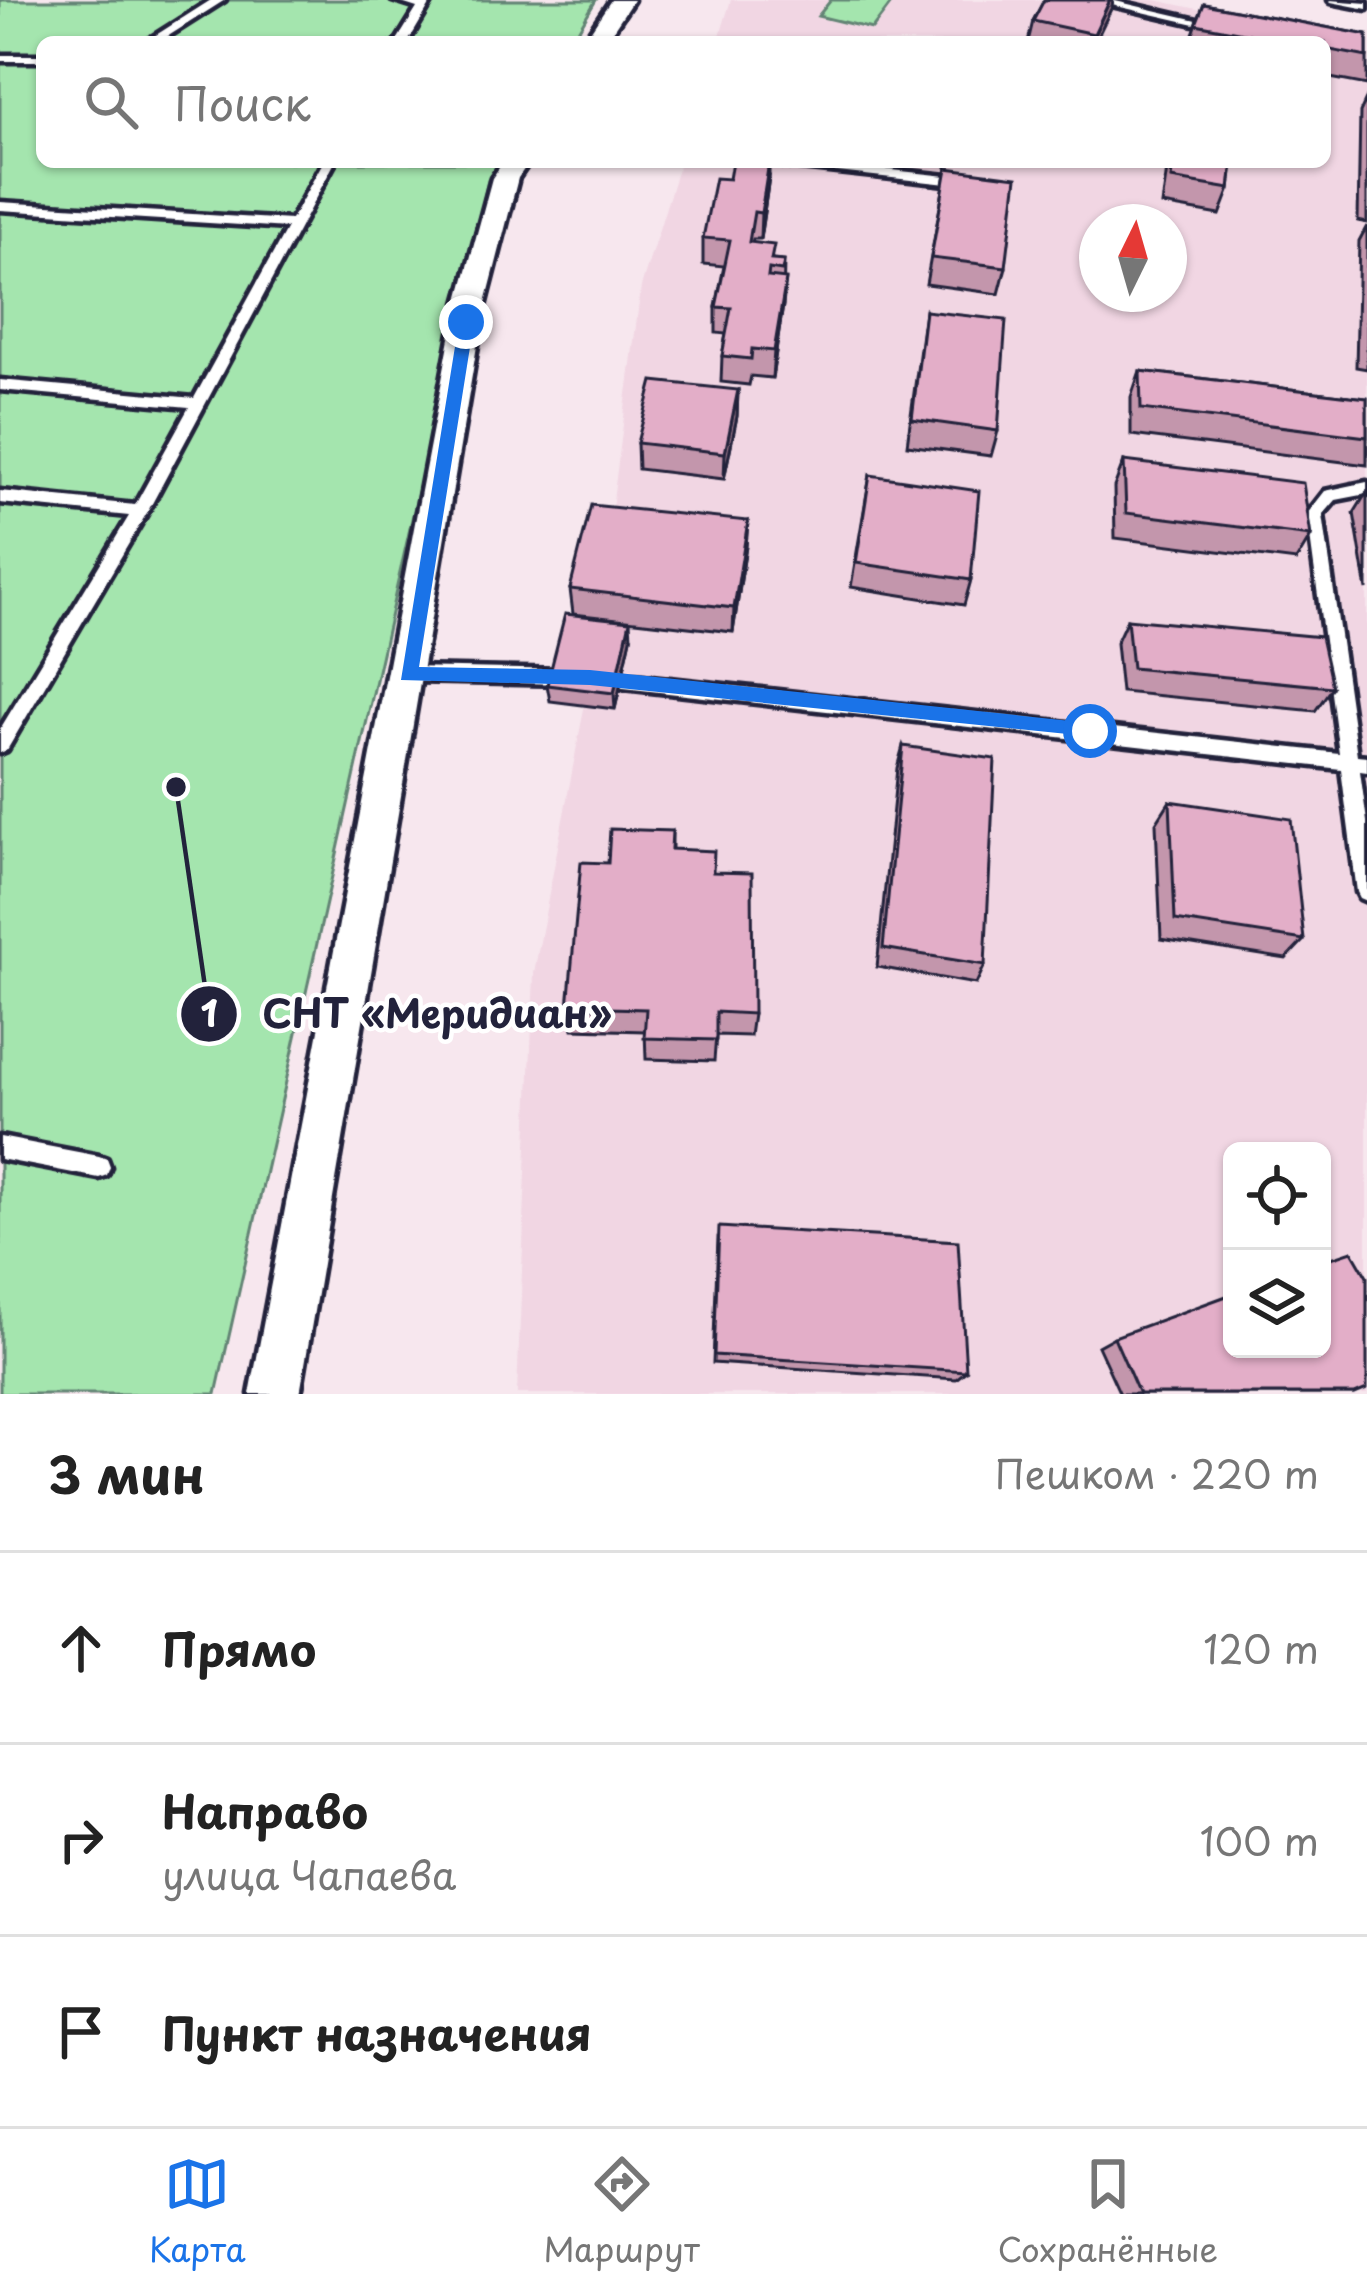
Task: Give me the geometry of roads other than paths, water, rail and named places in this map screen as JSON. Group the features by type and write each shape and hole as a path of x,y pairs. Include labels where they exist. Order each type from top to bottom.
{"street":[{"path":"598,36 622,0"},
{"path":"275,1394 408,674 466,322 511,168"}],"lane":[{"path":"161,36 219,0"},
{"path":"398,0 426,3 406,36"},
{"path":"1096,0 1232,29"},
{"path":"1335,0 1367,5"},
{"path":"0,58 36,58"},
{"path":"0,746 140,511 325,168"},
{"path":"838,168 946,180"},
{"path":"0,206 291,224"},
{"path":"0,385 197,403"},
{"path":"1367,488 1331,494 1315,514 1358,763 1367,892"},
{"path":"0,497 140,511"},
{"path":"408,674 613,680 1358,763"},
{"path":"0,1148 99,1167"}],"place":[{"name":"СНТ «Меридиан»","path":"176,787"}]}
